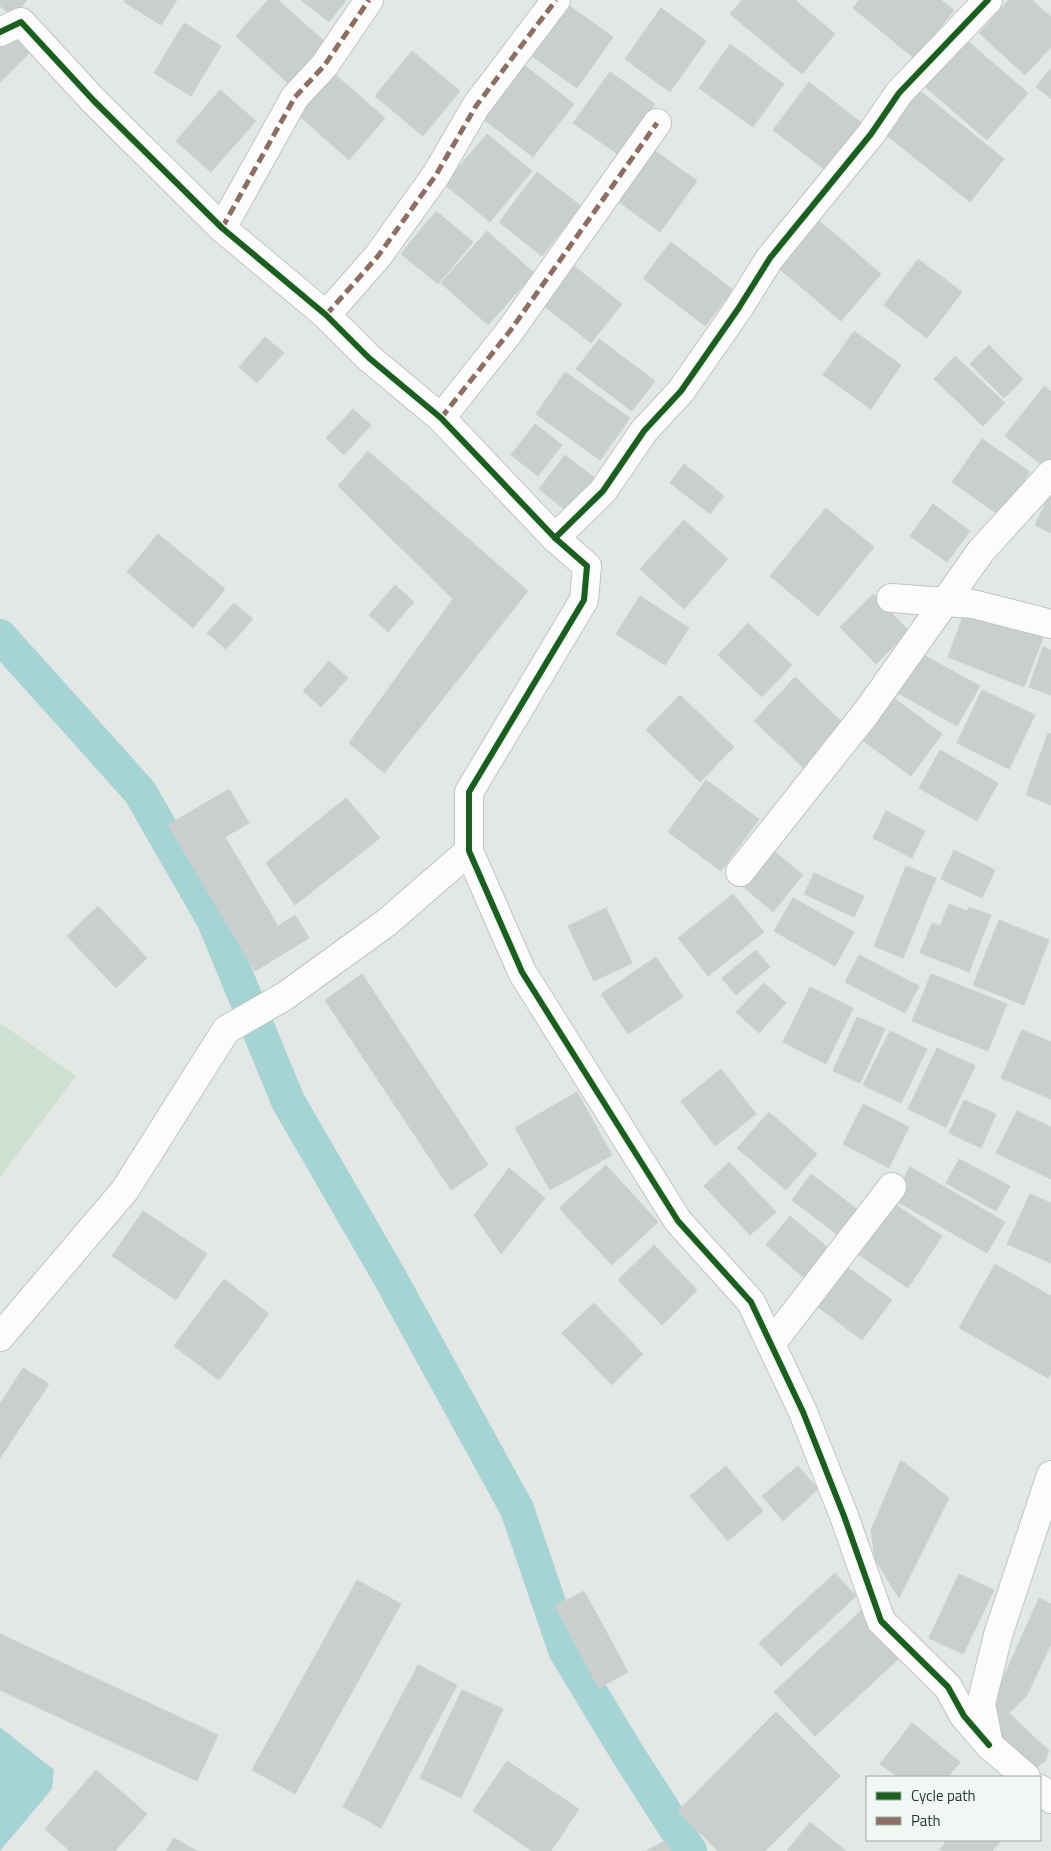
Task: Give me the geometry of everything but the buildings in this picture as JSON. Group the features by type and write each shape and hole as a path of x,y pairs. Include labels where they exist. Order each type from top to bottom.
{"street":[{"path":"222,228 295,97 324,66 369,0"},
{"path":"326,314 378,256 436,175 476,106 556,0"},
{"path":"555,538 603,491 644,431 681,391 738,309 770,258 871,134 899,93 988,0"},
{"path":"0,32 21,22 75,81 222,228 326,314 369,358 441,418 555,538 587,566 584,600 469,792 469,851 522,972 678,1221 751,1302 806,1421 844,1516 881,1621 948,1687 964,1716 990,1744 1025,1776"},
{"path":"441,418 510,331 657,123"},
{"path":"740,872 786,811 866,712 981,551 1051,474"},
{"path":"891,598 973,604 1051,624"},
{"path":"0,1337 125,1190 226,1030 286,996 386,923 469,851"},
{"path":"771,1344 892,1186"},
{"path":"990,1744 981,1704 983,1694 1000,1626 1051,1475"},
{"path":"1041,1790 1051,1799"}],"green space":[{"path":"0,1023 76,1076 0,1177"}],"water":[{"path":"0,1727 54,1770 52,1789 0,1851"}],"waterway":[{"path":"0,636 140,792 214,921 288,1101 389,1276 517,1509 565,1650 629,1756 690,1851"}],"marked path":[{"path":"222,228 295,97 324,66 369,0"},
{"path":"326,315 378,256 436,175 476,106 556,0"},
{"path":"441,418 510,331 657,123"}],"cycle path":[{"path":"555,538 603,491 644,431 681,391 738,309 770,258 871,134 899,93 988,0"},
{"path":"0,32 21,22 94,101 222,228 326,315 369,358 441,418 555,538 587,566 584,600 469,792 469,851 522,972 678,1221 751,1302 803,1412 844,1516 881,1621 948,1687 964,1716 989,1745"}]}
